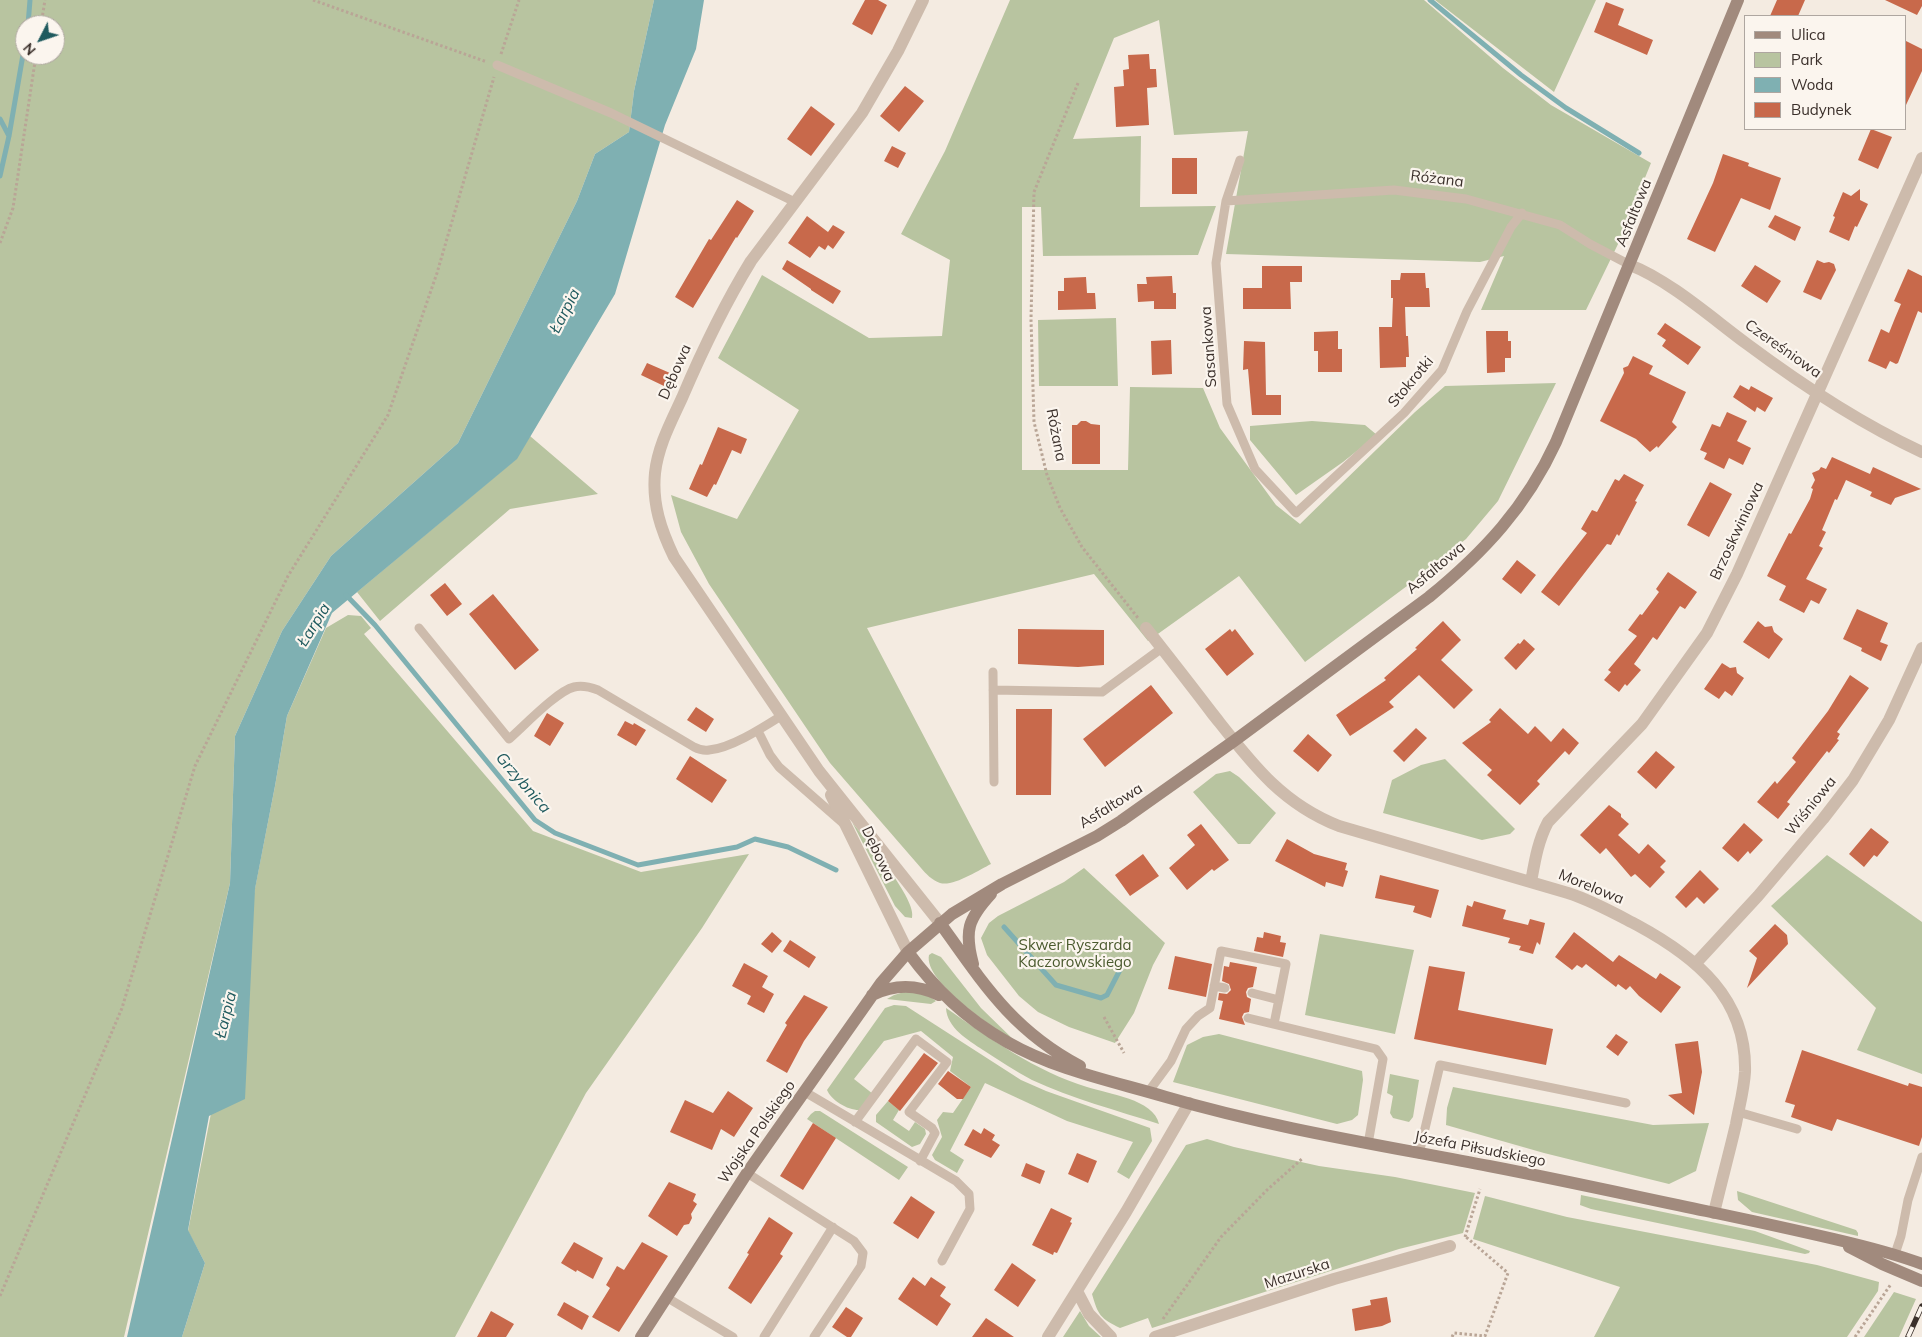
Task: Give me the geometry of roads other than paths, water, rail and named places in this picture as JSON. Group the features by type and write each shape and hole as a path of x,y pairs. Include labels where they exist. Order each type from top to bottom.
{"street":[{"name":"Dębowa","path":"923,0 898,51 862,113 751,261 736,284 701,354 662,440 656,465 654,487 658,519 674,557 819,771 940,923"},
{"name":"Asfaltowa","path":"908,952 940,923 963,906 1113,827 1234,741 1429,597 1472,560 1508,521 1532,486 1548,458 1630,265 1738,0"},
{"name":"Brzoskwiniowa","path":"1531,882 1536,851 1542,832 1548,822 1642,724 1707,632 1737,574 1922,158"},
{"name":"Czereśniowa","path":"1630,265 1642,270 1697,307 1817,394 1865,423 1922,452"},
{"path":"1146,628 1234,741"},
{"name":"Wiśniowa","path":"1696,964 1758,896 1823,819 1853,780 1889,720 1922,648"},
{"name":"Morelowa","path":"1234,741 1256,768 1287,796 1321,819 1582,897 1671,944 1696,964 1716,985 1733,1012 1738,1029 1745,1073 1738,1112 1714,1213"},
{"name":"Dębowa","path":"819,771 908,952"},
{"name":"Józefa Piłsudskiego","path":"978,976 969,950 968,929 982,904 1002,884"},
{"name":"Józefa Piłsudskiego","path":"940,923 978,976 1013,1018 1044,1044 1080,1066 1122,1083"},
{"name":"Józefa Piłsudskiego","path":"908,952 930,981 947,999 982,1026 1022,1050 1076,1071 1189,1104 1289,1128 1490,1166 1714,1213 1895,1254 1922,1264"},
{"name":"Wojska Polskiego","path":"641,1337 747,1173 872,995 908,952"},
{"name":"Józefa Piłsudskiego","path":"872,995 890,988 912,986 947,999"},
{"path":"1048,1337 1126,1212 1189,1104"},
{"name":"Józefa Piłsudskiego","path":"1833,1239 1882,1264 1922,1281"},
{"name":"Mazurska","path":"1155,1337 1334,1279 1450,1246"},
{"path":"1077,1291 1088,1314 1111,1337"}],"lane":[{"path":"497,66 611,113 795,202"},
{"name":"Sasankowa","path":"1240,160 1226,201 1216,263 1227,404 1255,469 1296,513"},
{"name":"Różana","path":"1226,201 1394,190 1466,199 1560,225 1611,256 1630,265"},
{"name":"Stokrotki","path":"1296,513 1404,413 1442,370 1472,303 1511,227 1522,213"},
{"path":"419,628 509,739 560,695 575,687 582,686 598,690 694,747 707,751 722,747 758,731 781,716"},
{"path":"993,690 1102,692 1162,648"},
{"path":"993,672 994,782"},
{"path":"758,731 770,755 779,767 847,826"},
{"path":"1149,1091 1171,1061 1186,1029 1198,1016 1210,1008 1221,951 1286,964 1274,1024"},
{"path":"1214,986 1225,988"},
{"path":"1252,993 1279,1000"},
{"path":"1248,1018 1376,1049 1383,1059 1368,1144"},
{"path":"856,1122 916,1039 947,1062 909,1112 932,1128 935,1133 920,1161"},
{"path":"1419,1154 1440,1065 1626,1103"},
{"path":"805,1092 956,1181 969,1194 970,1209 942,1261"},
{"path":"1738,1112 1797,1130"},
{"path":"1895,1254 1901,1236 1908,1200 1922,1157"},
{"path":"747,1173 854,1241 863,1252 861,1266 814,1337"},
{"path":"764,1337 832,1227"},
{"path":"666,1297 734,1337"}],"water":[{"name":"Łarpia","path":"654,0 704,0 696,49 665,125 615,294 517,459 332,613 287,716 255,889 245,1099 209,1116 188,1230 205,1263 182,1337 127,1337 230,883 235,736 282,631 331,556 458,443 577,201 595,154 629,132 634,91"}],"waterway":[{"path":"29,15 30,0"},
{"path":"1430,0 1521,75 1566,108 1639,153"},
{"path":"0,176 21,65"},
{"path":"0,119 9,136"},
{"name":"Grzybnica","path":"346,595 375,625 535,820 555,833 638,865 737,847 755,839 788,847 836,870"},
{"path":"1004,927 1056,985 1101,998 1107,995 1122,966"}],"railway":[{"path":"1908,1337 1922,1306"}],"park label":[{"name":"Skwer Ryszarda Kaczorowskiego","path":"1075,954"}]}
